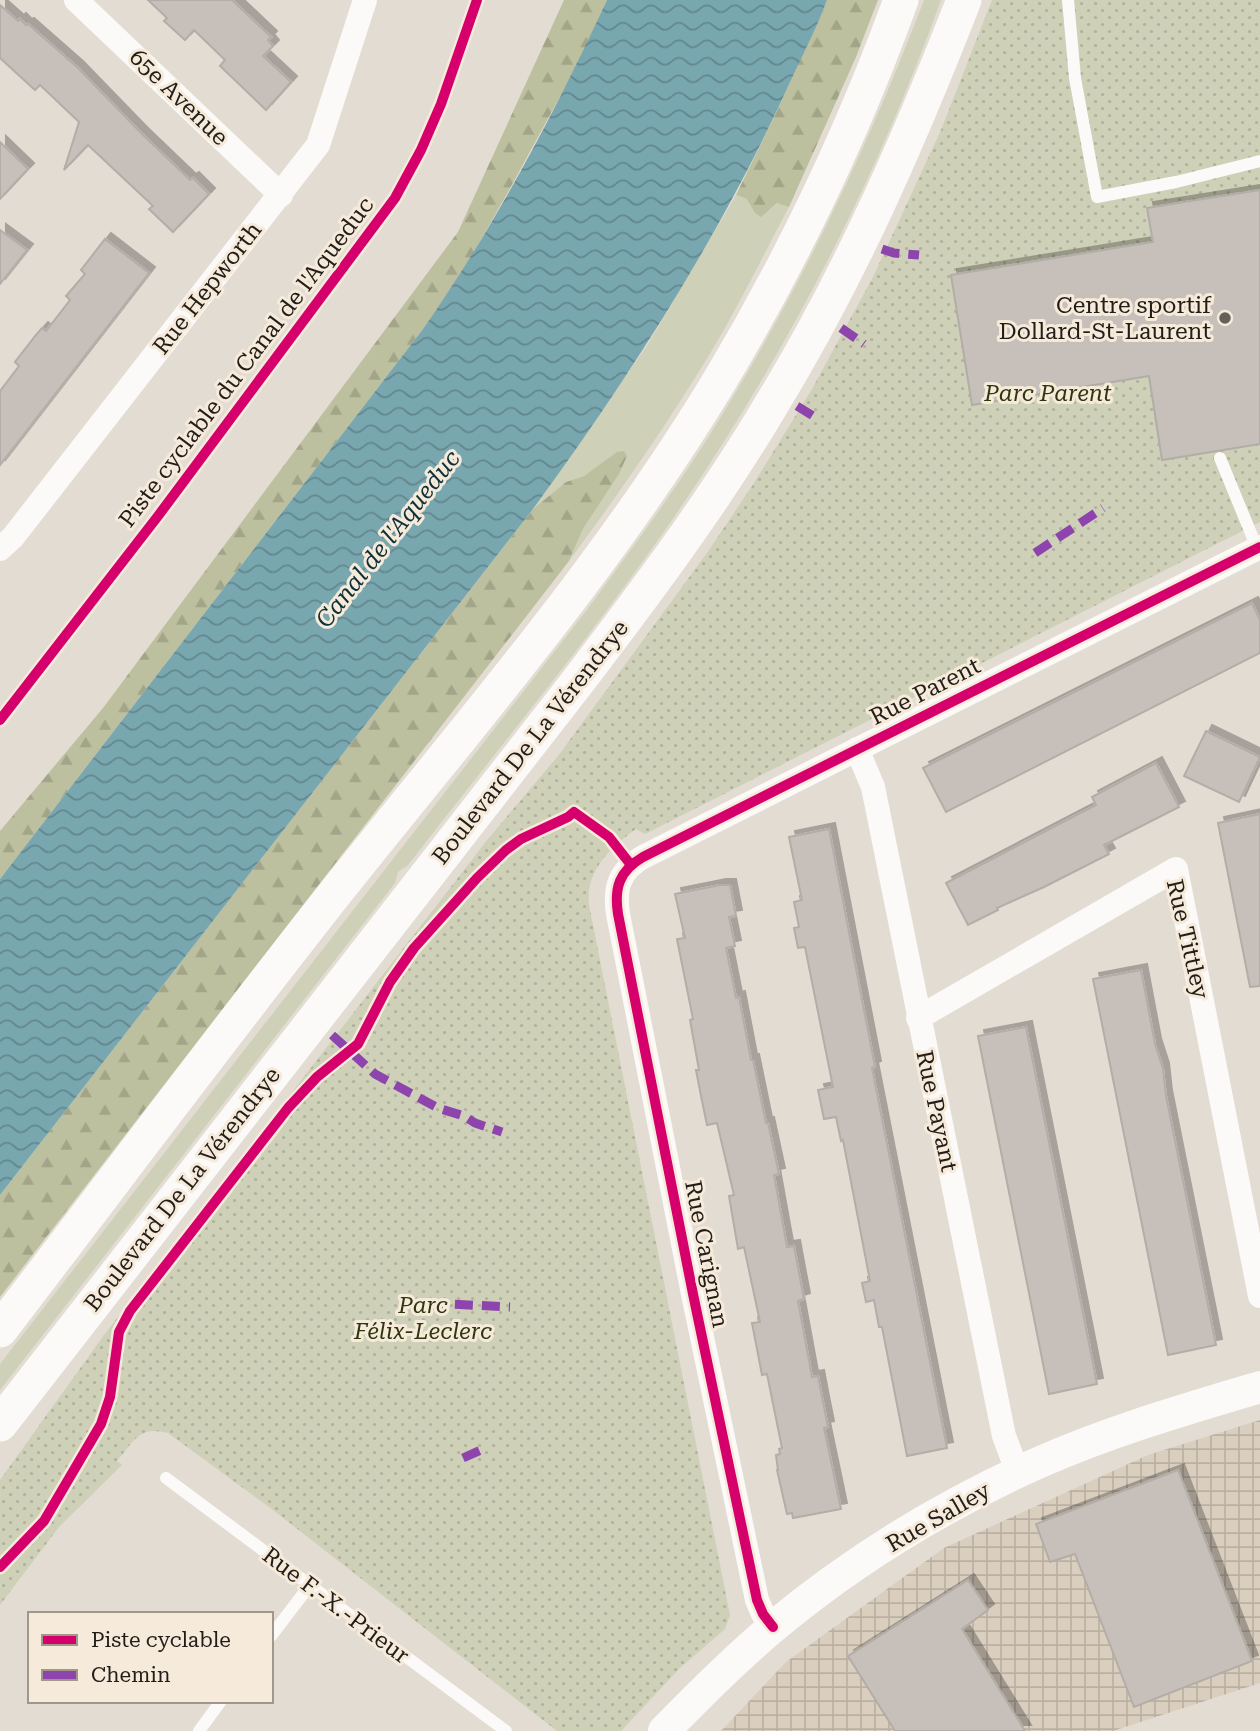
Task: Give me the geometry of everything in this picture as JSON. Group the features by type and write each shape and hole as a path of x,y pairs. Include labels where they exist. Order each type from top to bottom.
{"main road":[{"path":"0,1330 334,895 569,599 665,464 719,382 812,211 865,91 901,0"},
{"name":"Boulevard De La Vérendrye","path":"0,1424 548,720 698,519 771,406 844,274 898,163 964,0"}],"street":[{"name":"65e Avenue","path":"76,0 281,195"},
{"name":"Rue Hepworth","path":"0,549 13,537 281,195 317,145 365,0"},
{"name":"Rue Parent","path":"617,884 636,861 1258,547"},
{"name":"Rue Payant","path":"857,749 873,787 1004,1436 1018,1473"},
{"name":"Rue Tittley","path":"918,1018 1176,869 1260,1296"},
{"name":"Rue Carignan","path":"617,884 618,914 757,1600 773,1628"},
{"name":"Rue Salley","path":"664,1731 733,1662 773,1628 832,1583 952,1507 1018,1473 1099,1438 1260,1387"}],"lane":[{"path":"1068,0 1075,78 1097,197 1176,183 1260,161"},
{"path":"1220,458 1258,547"},
{"name":"Rue F.-X.-Prieur","path":"166,1478 506,1731"},
{"path":"273,1633 310,1585"},
{"path":"199,1731 220,1703"}],"shaded area":[{"path":"1260,1420 1260,1683 1113,1731 721,1731 786,1662 944,1548 1148,1455"}],"green space":[{"path":"564,0 607,0 575,69 462,273 423,329 0,879 0,831 103,708 458,232"},
{"path":"827,0 878,0 856,57 789,207 777,203 761,217 755,213 747,199 736,195"},
{"path":"924,0 941,0 885,140 820,276 784,342 705,471 633,575 570,659 408,865 398,872 395,883 0,1390 0,1364 586,611 690,465 752,365 807,264 881,107"},
{"path":"992,0 1260,0 1260,522 645,834 636,829 609,852 595,871 591,881 589,905 730,1615 725,1629 680,1668 621,1731 557,1731 273,1510 168,1433 158,1431 144,1433 133,1441 117,1461 122,1465 59,1527 0,1605 0,1480 104,1335 488,839 558,756 707,553 754,483 812,389 873,277 941,130"},
{"path":"736,195 747,199 761,216 778,203 789,207 739,303 703,364 648,450 569,561 583,529 619,474 600,466 584,476 566,482 533,509 648,344"},
{"path":"624,451 627,456 619,474 583,529 569,561 0,1297 0,1195 533,509 566,482 584,476 617,452"}],"water":[{"name":"Canal de l'Aqueduc","path":"607,0 827,0 736,191 674,300 606,406 533,509 0,1195 0,879 423,329 475,250 522,169"}],"building":[{"path":"148,0 232,0 271,37 268,40 273,46 263,56 291,82 266,110 220,66 225,60 194,30 185,40 164,21 167,18"},
{"path":"0,5 18,21 20,19 28,24 77,67 142,134 190,180 193,178 209,194 173,232 149,209 153,206 88,145 64,170 79,122 40,85 35,90 0,58"},
{"path":"0,142 28,169 0,199"},
{"path":"1260,190 1260,444 1162,460 1149,376 972,405 951,275 1153,242 1147,208"},
{"path":"0,230 27,250 0,284"},
{"path":"105,239 149,273 0,465 0,391 19,366 15,362 42,328 46,331 70,300 66,296 85,274 81,270"},
{"path":"1252,603 1260,620 1260,653 946,812 923,768"},
{"path":"1206,731 1260,757 1239,802 1184,776"},
{"path":"1156,763 1179,807 1104,845 1109,854 997,908 998,910 968,925 946,883 1096,805 1092,797"},
{"path":"1260,814 1260,986 1250,987 1218,823"},
{"path":"829,829 875,1067 872,1068 947,1448 907,1456 882,1327 879,1327 874,1300 866,1302 862,1283 870,1281 843,1140 841,1141 836,1117 824,1119 818,1090 833,1087 805,947 798,948 794,928 799,927 794,902 802,900 789,837"},
{"path":"730,885 736,916 729,917 735,946 726,948 779,1174 774,1175 787,1247 794,1246 804,1299 798,1301 812,1377 818,1376 828,1427 824,1428 841,1509 793,1518 792,1513 787,1514 777,1470 776,1455 780,1454 779,1449 782,1448 767,1374 762,1375 752,1323 760,1322 744,1247 738,1249 729,1196 734,1195 717,1123 707,1125 701,1096 690,1020 693,1019 677,939 685,938 675,894"},
{"path":"1141,970 1155,1044 1163,1069 1166,1096 1216,1345 1168,1355 1093,979"},
{"path":"1026,1027 1097,1384 1049,1394 978,1036"},
{"path":"1178,1470 1252,1661 1134,1707 1075,1554 1050,1562 1036,1524"},
{"path":"968,1580 988,1610 962,1629 1025,1731 895,1731 848,1656"}],"marked path":[{"path":"882,249 919,255"},
{"path":"841,328 864,344"},
{"path":"797,406 818,419"},
{"path":"1035,553 1103,508"},
{"path":"332,1035 375,1074 438,1108 502,1132"},
{"path":"428,1306 449,1304 510,1307"},
{"path":"463,1458 483,1449"}],"cycle path":[{"name":"Piste cyclable du Canal de l'Aqueduc","path":"0,720 158,516 395,198 421,150 441,104 477,0"},
{"path":"773,1627 757,1600 693,1294 618,914 617,896 623,874 643,857 1260,547"},
{"path":"0,1567 44,1521 101,1424 110,1397 119,1332 130,1311 288,1108 317,1077 358,1044 390,982 414,948 506,850 521,839 574,812 609,837 631,865"}],"place":[{"name":"Centre sportif Dollard-St-Laurent","path":"1225,318"}],"park label":[{"name":"Parc Parent","path":"1048,393"},
{"name":"Parc Félix-Leclerc","path":"423,1318"}]}
